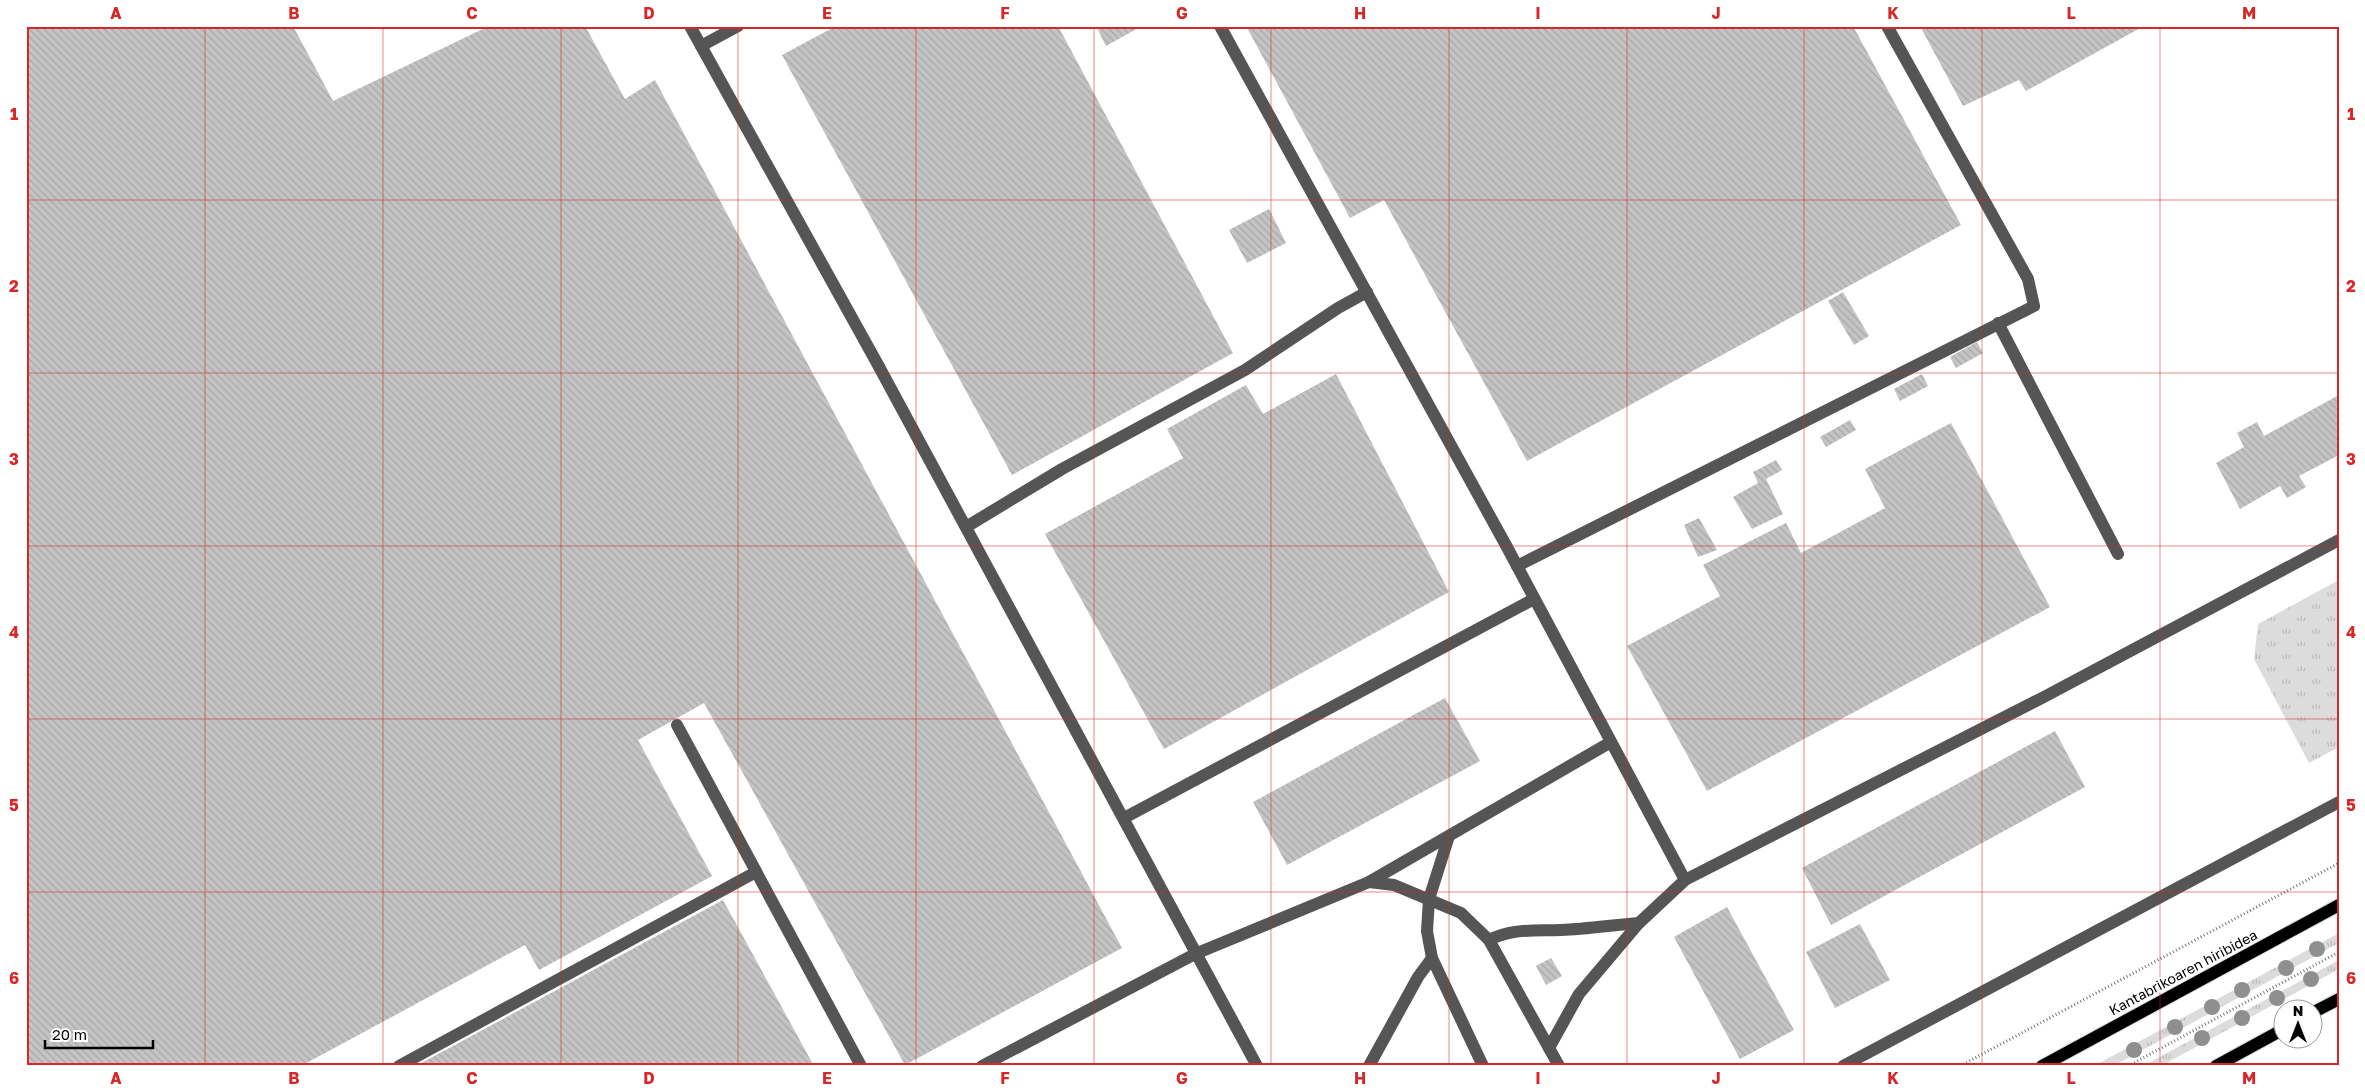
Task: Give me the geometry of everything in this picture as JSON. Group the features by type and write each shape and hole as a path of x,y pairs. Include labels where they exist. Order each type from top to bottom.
{"main road":[{"name":"Kantabrikoaren hiribidea","path":"2042,1066 2339,905"},
{"path":"2322,1008 2339,999"},
{"path":"2216,1066 2272,1035"}],"lane":[{"path":"690,26 966,527 1255,1065"},
{"path":"701,46 738,26"},
{"path":"1220,26 1517,566 1685,880"},
{"path":"1517,566 2034,306 2028,279 1887,26"},
{"path":"966,527 1062,468 1245,370 1338,308 1367,292"},
{"path":"1998,323 2118,554"},
{"path":"1549,1048 1579,994 1639,923 1685,880 2042,698 2339,540"},
{"path":"1124,818 1534,599"},
{"path":"677,725 861,1066"},
{"path":"982,1066 1196,954 1368,882 1611,742"},
{"path":"1842,1066 2339,802"},
{"path":"1449,836 1429,899 1427,931 1432,958 1483,1066"},
{"path":"399,1066 756,872"},
{"path":"1368,882 1394,884 1461,913 1489,940 1559,1066"},
{"path":"1489,940 1503,933 1532,929 1560,930 1639,923"},
{"path":"1369,1066 1418,977 1432,958"}],"path":[{"path":"1960,1066 2339,863"},
{"path":"2128,1066 2339,952"}],"green space":[{"path":"2339,580 2339,747 2309,763 2254,659 2258,624"},
{"path":"2339,933 2339,943 2113,1066 2094,1066"},
{"path":"2339,960 2339,969 2282,1000 2272,1000 2272,1006 2161,1066 2143,1066"}],"building":[{"path":"26,26 293,26 333,101 489,26 585,26 625,99 655,80 1122,948 905,1065 704,703 638,740 712,876 539,970 525,945 301,1066 26,1066"},
{"path":"836,26 1058,26 1233,353 1012,475 782,55"},
{"path":"1096,26 1142,26 1106,46"},
{"path":"1246,26 1853,26 1961,225 1527,461 1384,200 1350,218"},
{"path":"1920,26 2144,26 2026,91 2019,80 1963,106"},
{"path":"1269,209 1286,243 1247,263 1229,230"},
{"path":"1843,292 1869,336 1854,345 1828,301"},
{"path":"1977,342 1983,353 1956,368 1950,357"},
{"path":"1336,374 1449,592 1164,749 1045,534 1183,458 1167,429 1246,385 1263,414"},
{"path":"1922,374 1928,386 1900,401 1894,389"},
{"path":"2339,395 2339,455 2299,476 2306,487 2287,498 2280,486 2240,509 2216,463 2244,447 2237,433 2257,422 2264,436"},
{"path":"1850,420 1856,430 1826,447 1820,437"},
{"path":"1951,423 2050,607 1707,791 1627,646 1720,596 1703,565 1786,523 1801,553 1885,508 1865,469"},
{"path":"1776,460 1782,470 1766,479 1783,514 1752,529 1733,497 1758,483 1753,472"},
{"path":"1699,518 1717,550 1698,557 1684,525"},
{"path":"1445,698 1480,761 1287,865 1253,802"},
{"path":"2055,731 2085,787 1831,925 1802,868"},
{"path":"723,900 814,1066 416,1066"},
{"path":"1727,907 1794,1030 1740,1059 1674,937"},
{"path":"1860,924 1890,980 1835,1008 1806,952"},
{"path":"1551,958 1562,976 1546,985 1536,966"}]}
